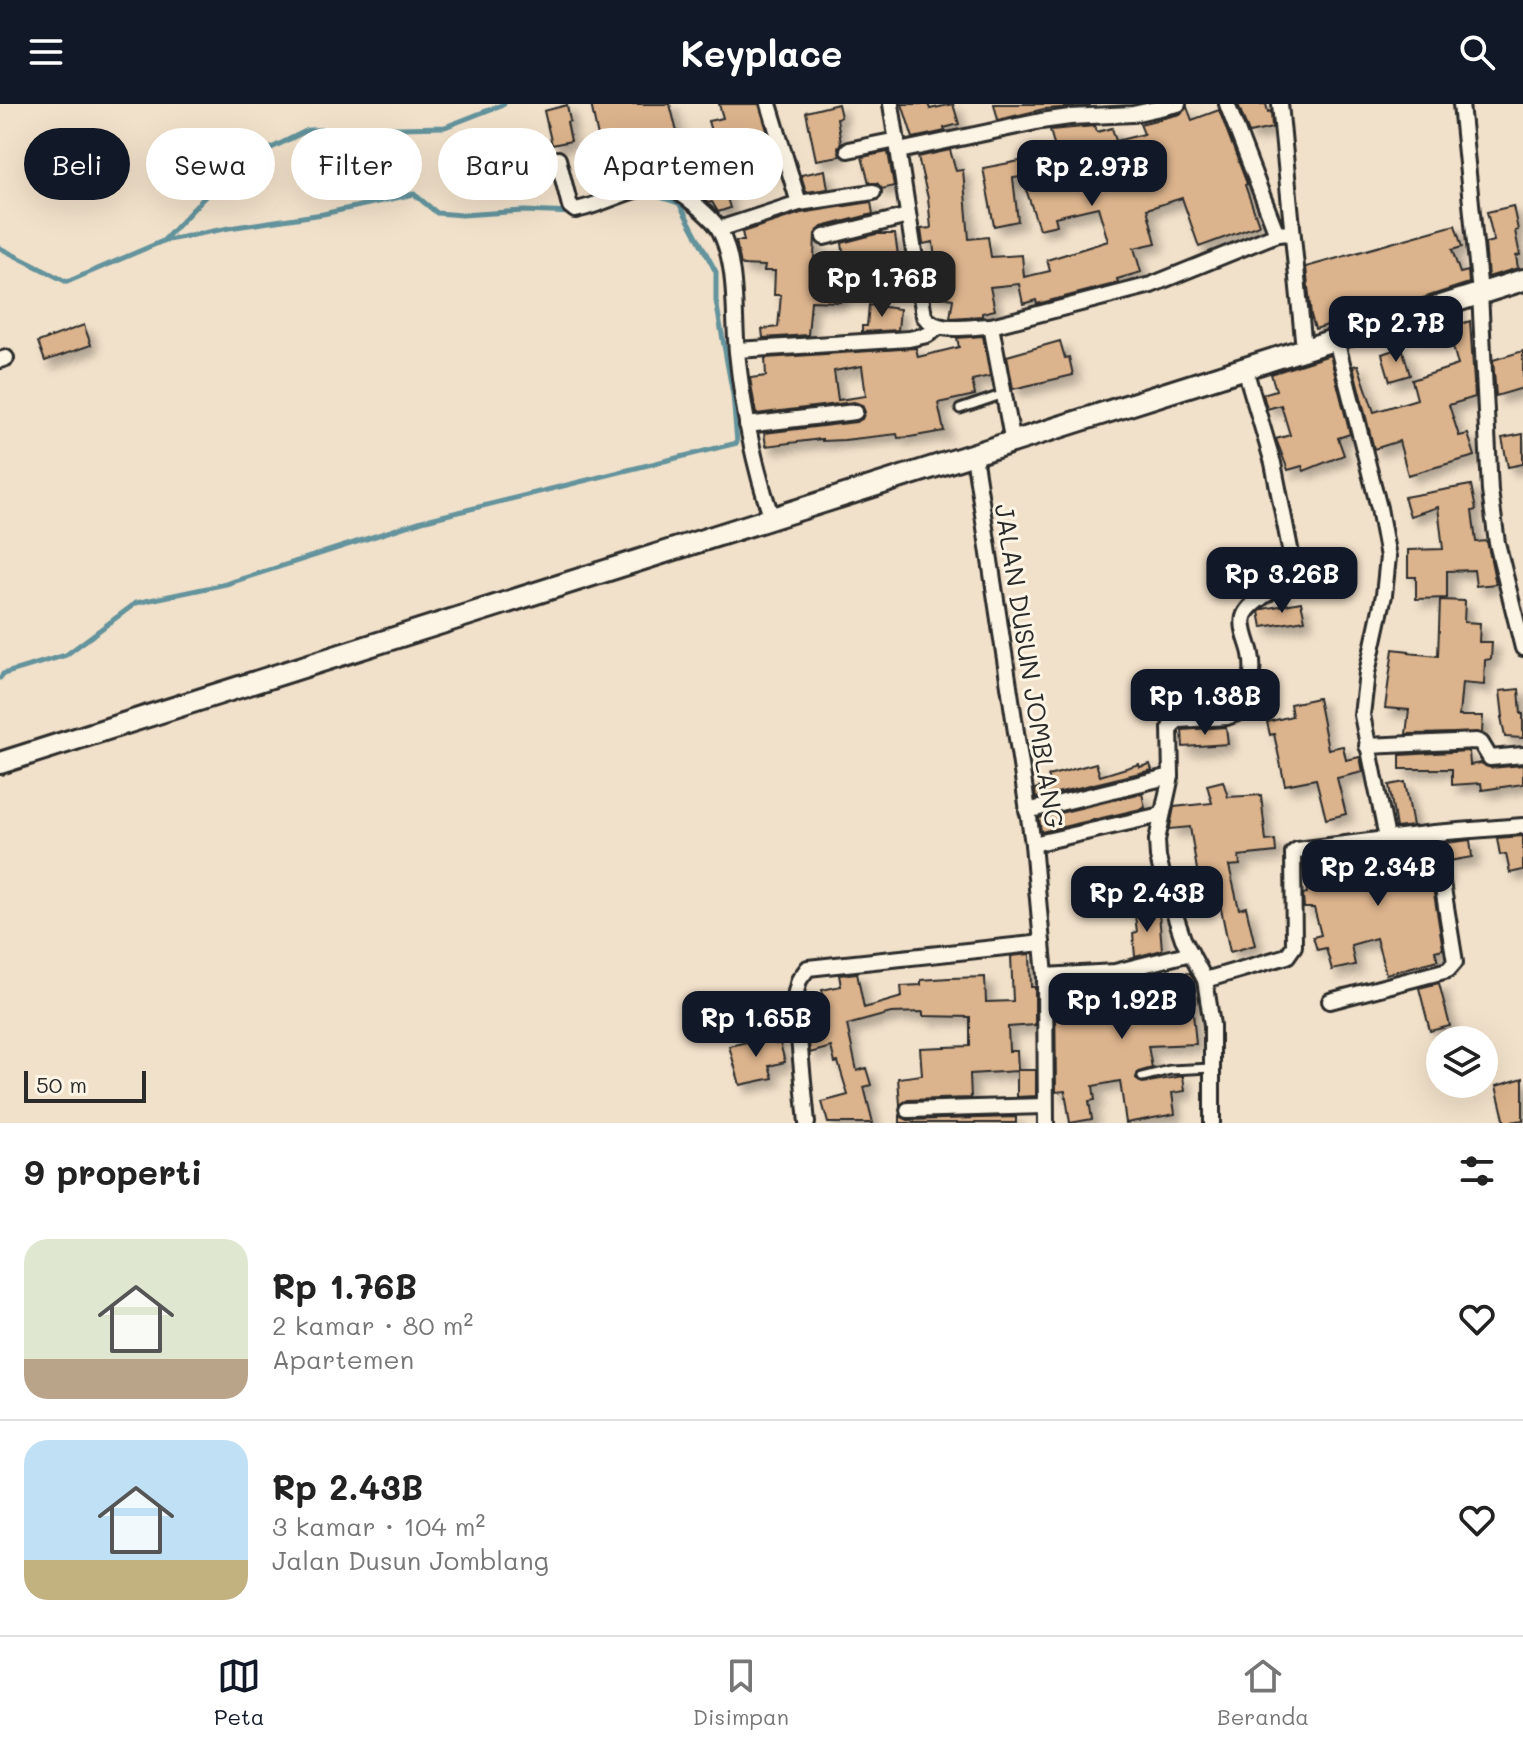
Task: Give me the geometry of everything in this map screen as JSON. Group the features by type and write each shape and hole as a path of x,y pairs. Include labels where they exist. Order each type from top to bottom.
{"street":[{"path":"769,104 799,203"},
{"path":"891,104 924,316 929,323 939,327 991,326 1151,285 1284,234"},
{"path":"848,150 898,145 1105,109 1133,114 1178,104"},
{"path":"1227,104 1284,234"},
{"path":"1280,104 1284,234 1304,349"},
{"path":"1461,104 1480,293 1490,491 1497,543 1523,648"},
{"path":"558,159 570,206 575,210 641,189 663,186 674,189 711,218 719,229 730,267 737,350 754,464 772,519"},
{"path":"719,229 799,203 873,192"},
{"path":"824,237 908,216"},
{"path":"0,763 1523,280"},
{"path":"991,326 1013,443"},
{"path":"737,350 909,339 927,335 939,327"},
{"path":"1336,340 1379,508 1389,566 1364,696 1363,723 1387,838"},
{"path":"1212,1123 1212,1025 1205,980 1191,953 1164,882 1157,840 1171,776 1170,727 1173,722 1185,719 1227,717 1243,711 1253,664 1244,618 1247,610 1290,578 1294,569 1273,463 1245,369"},
{"path":"747,425 855,412"},
{"name":"JALAN DUSUN JOMBLANG","path":"974,455 1033,844 1045,976 1046,1123"},
{"path":"1367,746 1476,741 1481,743 1490,758 1523,755"},
{"path":"1027,811 1171,776"},
{"path":"1033,844 1161,815"},
{"path":"1205,980 1287,956 1291,952 1294,946 1293,853 1304,848 1387,838 1523,826"},
{"path":"1330,1001 1448,970 1455,962 1434,833"},
{"path":"807,1123 795,996 799,980 808,968 1042,943"},
{"path":"1045,976 1115,972 1191,953"},
{"path":"908,1110 969,1115 1045,1106"}],"lane":[{"path":"960,409 1004,394"},
{"path":"1142,1077 1170,1070 1212,1068"}],"building":[{"path":"591,104 670,104 676,128 596,128"},
{"path":"719,104 759,104 766,128 710,128 708,121 723,118"},
{"path":"838,104 841,117 837,118 840,156 816,160 806,112"},
{"path":"902,104 928,104 930,109 953,104 959,124 944,128 945,131 913,138"},
{"path":"994,104 1090,106 1044,109 998,120"},
{"path":"1238,104 1266,104 1268,112 1271,111 1272,128 1249,133"},
{"path":"567,105 571,141 558,144 558,128 548,128 544,111"},
{"path":"1187,107 1192,120 1219,110 1259,225 1199,247 1182,198 1147,209 1156,243 1134,248 1141,272 1117,279 1118,283 1037,304 1036,300 1023,304 1019,284 990,287 995,310 982,313 982,316 950,318 953,299 939,296 933,242 923,244 921,229 931,228 928,198 918,157 950,150 956,171 963,170 969,239 988,237 991,257 1022,255 1024,277 1050,271 1047,260 1108,241 1098,207 1055,217 1057,225 1039,229 1024,183 1062,174 1050,130 1095,126 1097,132 1112,128 1116,141 1144,134 1140,124 1180,114"},
{"path":"888,152 894,186 882,189 877,183 869,183 862,157"},
{"path":"1025,160 1028,176 1013,178 1018,221 994,226 983,168"},
{"path":"825,170 828,189 806,192 801,175"},
{"path":"704,200 728,200 730,208 718,212 712,202"},
{"path":"871,202 873,214 822,227 815,234 814,258 842,260 840,302 811,301 808,335 763,338 762,329 778,327 781,295 774,295 775,271 764,271 765,266 741,265 736,241 744,241 742,232 801,213"},
{"path":"1513,206 1518,230 1515,231 1520,255 1516,256 1518,268 1488,277 1485,243 1494,241 1487,212"},
{"path":"1455,225 1462,247 1452,250 1460,273 1468,271 1469,283 1374,314 1373,311 1315,329 1306,267"},
{"path":"876,234 895,234 901,277 898,287 875,282 879,262 845,267 842,243"},
{"path":"869,305 900,309 898,330 862,332 862,326 867,326"},
{"path":"1470,321 1475,397 1449,405 1459,436 1468,434 1475,456 1408,475 1399,441 1374,449 1353,366 1358,365 1374,412 1417,399 1412,380 1458,365 1448,328"},
{"path":"84,325 91,345 45,361 38,342"},
{"path":"983,336 990,376 972,380 975,395 938,403 944,431 910,437 898,438 897,434 766,446 764,433 856,422 862,419 865,412 862,405 854,402 756,414 750,378 766,376 765,358 916,348 918,357 959,347 957,338","holes":["862,366 866,396 838,400 834,371"]},
{"path":"1060,341 1065,358 1069,357 1073,375 1013,389 1007,356"},
{"path":"1402,347 1410,375 1390,381 1382,354"},
{"path":"1523,351 1523,388 1496,396 1493,360"},
{"path":"1330,355 1350,434 1338,438 1344,455 1304,471 1302,466 1288,470 1276,439 1290,435 1281,405 1267,409 1263,394 1276,390 1271,374"},
{"path":"1523,434 1523,464 1508,467 1502,438"},
{"path":"1471,485 1476,510 1472,511 1476,542 1487,541 1496,584 1476,586 1474,570 1447,571 1447,598 1416,599 1416,577 1408,577 1408,550 1443,549 1438,507 1410,516 1404,497"},
{"path":"1440,600 1465,601 1464,622 1480,623 1479,642 1492,642 1491,659 1485,660 1484,685 1462,683 1459,716 1483,716 1482,733 1406,734 1409,710 1385,708 1393,649 1438,656"},
{"path":"1301,602 1305,620 1262,627 1259,612 1263,609"},
{"path":"1519,689 1523,738 1505,737 1500,691"},
{"path":"1318,698 1328,749 1343,746 1346,760 1360,757 1363,772 1337,778 1346,814 1326,819 1316,779 1285,785 1274,734 1270,735 1267,722 1292,716 1290,704"},
{"path":"1226,727 1228,744 1183,747 1182,730"},
{"path":"1469,751 1470,765 1481,763 1491,768 1523,765 1523,784 1482,790 1481,783 1452,785 1452,769 1400,769 1400,755"},
{"path":"1096,763 1100,776 1139,764 1140,767 1150,764 1152,770 1036,798 1035,789 1051,784 1048,776"},
{"path":"1223,781 1228,797 1261,795 1266,841 1275,840 1276,852 1239,856 1240,865 1229,866 1239,909 1246,907 1255,945 1230,952 1216,885 1196,890 1193,878 1198,876 1190,827 1170,829 1174,807 1212,803 1207,785"},
{"path":"1405,782 1413,826 1396,828 1389,785"},
{"path":"1142,793 1145,808 1041,832 1039,818"},
{"path":"1523,836 1523,870 1510,873 1506,854 1500,855 1497,838"},
{"path":"1470,840 1472,857 1449,861 1446,843"},
{"path":"1426,844 1443,949 1435,951 1438,960 1386,974 1376,938 1351,945 1355,965 1332,970 1326,948 1317,950 1313,937 1321,935 1314,908 1304,908 1303,894 1307,893 1303,859 1323,857 1330,890 1355,882 1351,857 1377,850"},
{"path":"1159,913 1162,950 1135,957 1135,915"},
{"path":"1030,954 1031,987 1035,987 1035,1025 1008,1027 1009,1051 1017,1051 1018,1070 1036,1070 1036,1096 1017,1097 1017,1071 970,1074 971,1098 908,1100 900,1105 898,1078 922,1075 920,1048 970,1046 970,1017 923,1016 923,1012 891,1013 847,1025 857,1071 866,1068 871,1085 864,1087 873,1123 828,1123 822,1102 848,1095 831,1047 810,1053 807,1018 827,1012 822,990 841,986 839,975 857,973 864,1008 902,997 901,986 921,985 921,980 949,978 985,977 986,1002 1013,1001 1011,956"},
{"path":"1163,970 1164,975 1190,973 1194,981 1196,1003 1192,1003 1196,1044 1148,1046 1152,1068 1138,1072 1136,1078 1143,1083 1183,1076 1185,1091 1172,1093 1175,1114 1126,1123 1120,1081 1093,1086 1095,1100 1089,1101 1092,1119 1070,1123 1065,1091 1056,1092 1055,985 1073,984 1074,991 1115,987 1114,982"},
{"path":"1439,983 1450,1026 1429,1026 1419,988"},
{"path":"774,1036 776,1044 780,1043 785,1062 769,1066 773,1078 740,1085 729,1046"},
{"path":"1523,1078 1523,1120 1505,1123 1498,1085"},
{"path":"900,1116 908,1120 1016,1117 1016,1123 900,1123"}],"waterway":[{"path":"0,248 67,282 163,241 233,167 308,130 445,127 504,104"},
{"path":"163,241 323,214 414,194 437,213 575,213"},
{"path":"0,678 3,674 66,655 136,603 226,584 422,521 737,443 733,395 716,301 716,272 679,203 670,200"}]}
